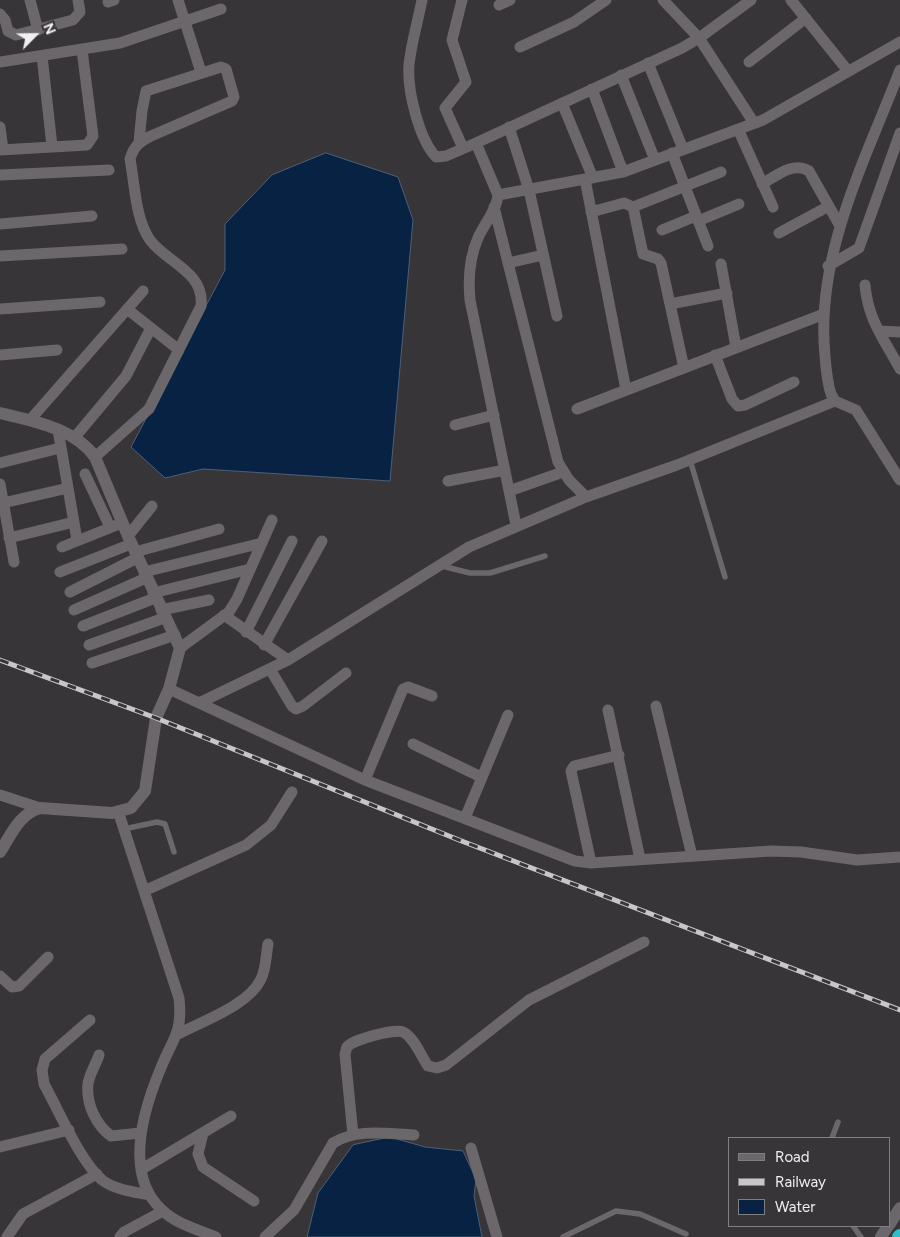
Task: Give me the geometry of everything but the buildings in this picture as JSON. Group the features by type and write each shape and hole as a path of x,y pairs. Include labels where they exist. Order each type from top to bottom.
{"street":[{"path":"30,0 38,30"},
{"path":"0,14 11,34 38,30 78,17 80,12 78,0"},
{"path":"178,0 201,72"},
{"path":"422,0 409,65 409,82 421,132 429,150 436,157 446,156 476,143 699,38 751,0"},
{"path":"462,0 452,40 466,82 444,108 463,148"},
{"path":"520,47 574,22 606,0"},
{"path":"663,0 699,38 754,123"},
{"path":"791,0 848,71"},
{"path":"0,62 120,43 221,9"},
{"path":"749,62 806,18"},
{"path":"498,195 623,172 763,120 900,42"},
{"path":"0,128 1,150 87,145 93,136 82,50"},
{"path":"42,56 52,146"},
{"path":"648,63 677,151 685,187 708,246"},
{"path":"95,457 149,409 201,306 202,298 195,280 164,256 150,241 142,226 130,159 139,142 146,91 201,72 224,67 234,97 232,101 139,142"},
{"path":"900,70 840,226 828,266 823,340 828,386 835,401 856,410 900,480"},
{"path":"621,76 655,160"},
{"path":"592,89 623,172"},
{"path":"562,103 589,179 591,212 626,390"},
{"path":"509,127 529,190 557,316"},
{"path":"738,129 773,207"},
{"path":"828,266 859,248 900,134"},
{"path":"476,143 498,195 471,256 468,282 516,525"},
{"path":"762,184 790,168 803,167 809,171 840,226"},
{"path":"0,175 109,170"},
{"path":"591,212 624,203 632,207 721,172"},
{"path":"662,230 739,204"},
{"path":"779,233 829,206"},
{"path":"494,207 558,462 563,472 586,497"},
{"path":"632,207 643,254 658,259 661,263 684,368"},
{"path":"0,224 92,216"},
{"path":"0,256 122,249"},
{"path":"508,263 543,255"},
{"path":"721,264 736,348"},
{"path":"865,285 867,306 900,369"},
{"path":"30,420 143,291"},
{"path":"670,304 726,293"},
{"path":"0,309 100,302"},
{"path":"127,309 179,350"},
{"path":"577,409 824,314"},
{"path":"75,437 126,376 151,328"},
{"path":"879,331 900,332"},
{"path":"0,355 57,350"},
{"path":"716,356 732,399 738,406 745,405 794,382"},
{"path":"201,702 288,660 442,566 469,547 516,525 586,497 690,460 835,401"},
{"path":"0,413 30,420 58,430 75,437 87,446 95,457 116,525"},
{"path":"455,425 494,416"},
{"path":"58,430 77,540"},
{"path":"0,463 60,448"},
{"path":"448,482 505,470"},
{"path":"509,491 563,472"},
{"path":"0,795 40,808 112,813 131,808 145,791 156,718 169,689 180,648 175,635 162,614 133,548 116,525 85,474"},
{"path":"0,484 14,562"},
{"path":"4,503 68,488"},
{"path":"70,592 133,548 152,506"},
{"path":"180,648 224,615 237,599 272,520"},
{"path":"10,538 74,522"},
{"path":"62,547 116,525"},
{"path":"60,572 133,548 219,529"},
{"path":"246,632 292,541"},
{"path":"264,645 322,542"},
{"path":"74,610 145,575 262,543"},
{"path":"82,626 154,595 250,569"},
{"path":"90,645 162,614 209,600"},
{"path":"224,615 264,645 288,660"},
{"path":"92,663 175,635"},
{"path":"270,669 292,706 296,709 303,706 346,673"},
{"path":"364,780 403,689 408,686 432,696"},
{"path":"169,689 201,702 364,780 575,861 591,862 801,852 857,860 900,857"},
{"path":"656,706 692,856"},
{"path":"608,710 640,859"},
{"path":"465,818 508,715"},
{"path":"413,744 481,777"},
{"path":"591,862 570,771 574,766 619,755"},
{"path":"144,891 246,845 271,825 292,792"},
{"path":"0,852 22,817 40,808"},
{"path":"118,811 179,998 181,1018 178,1034 160,1069 141,1133 140,1158 142,1169 150,1194 163,1212 178,1221 216,1237"},
{"path":"353,1135 345,1054 348,1046 355,1041 394,1030 402,1031 409,1036 428,1066 437,1068 446,1065 529,1000 644,942"},
{"path":"178,1034 242,1001 253,992 262,978 268,944"},
{"path":"0,976 12,986 19,986 48,957"},
{"path":"90,1020 45,1059 42,1070 44,1084 88,1163 103,1181 124,1190 150,1194"},
{"path":"99,1055 88,1084 90,1105 100,1128 111,1136 141,1133"},
{"path":"142,1169 231,1116"},
{"path":"0,1147 69,1130"},
{"path":"203,1133 198,1154 203,1168 254,1201"},
{"path":"265,1237 294,1210 333,1144 343,1137 362,1133 414,1134"},
{"path":"471,1148 497,1237"},
{"path":"7,1237 23,1214 98,1174"},
{"path":"890,1222 900,1208"},
{"path":"110,1237 122,1234 163,1212"}],"lane":[{"path":"690,460 725,577"},
{"path":"442,566 470,573 490,573 545,556"},
{"path":"124,829 157,822 165,824 174,852"},
{"path":"832,1137 838,1122"},
{"path":"563,1237 616,1211 640,1214 686,1234"}],"water":[{"path":"326,153 398,177 413,220 390,481 203,469 165,478 131,447 225,270 225,224 272,175"},
{"path":"390,1137 425,1147 463,1151 476,1179 474,1196 482,1237 307,1237 318,1193 353,1145"}],"railway":[{"path":"0,660 156,718 459,840 900,1010"}]}
